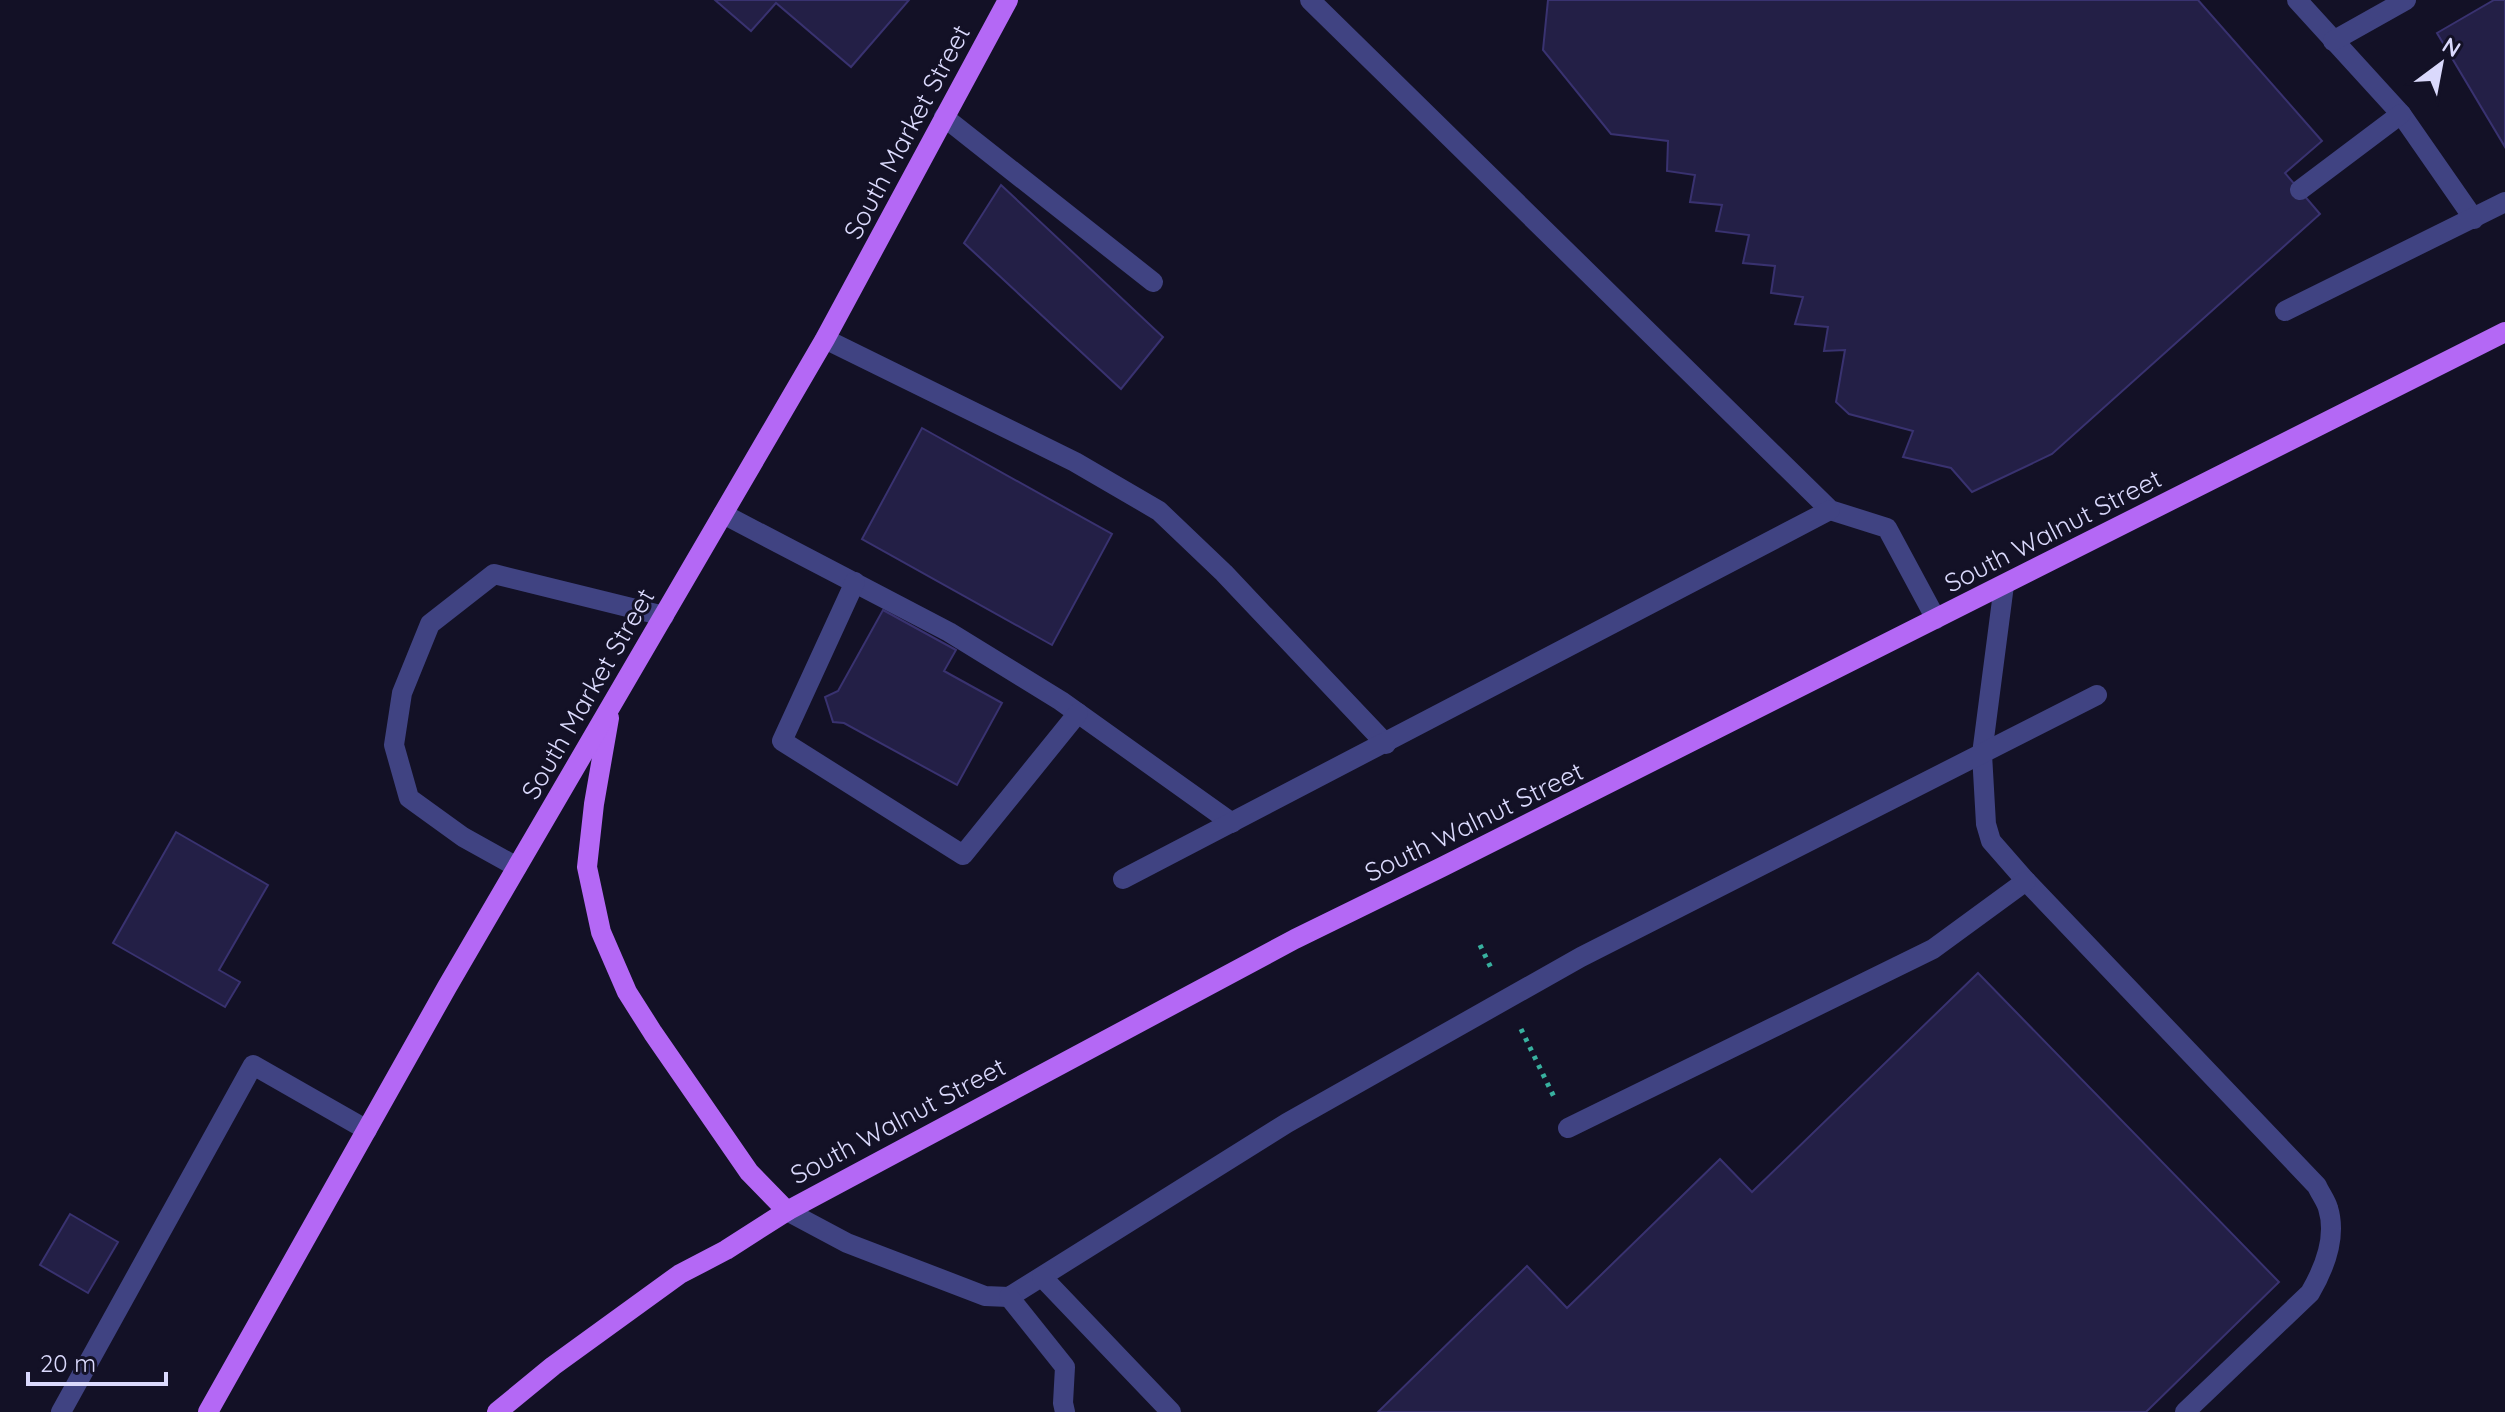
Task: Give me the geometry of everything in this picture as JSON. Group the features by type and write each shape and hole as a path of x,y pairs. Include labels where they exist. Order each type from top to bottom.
{"main road":[{"name":"South Market Street","path":"208,1412 517,867 825,339 1008,0"},
{"name":"South Walnut Street","path":"497,1412 553,1366 680,1274 726,1250 787,1211 1295,939 2505,332"},
{"path":"612,703 594,804 587,867 601,932 627,992 653,1033 749,1172 787,1211"}],"lane":[{"path":"1310,0 1830,510 1887,528 1936,619"},
{"path":"2297,0 2401,114 2474,219"},
{"path":"2333,41 2406,0"},
{"path":"2300,190 2401,114"},
{"path":"944,117 1153,282"},
{"path":"2285,311 2505,202"},
{"path":"825,339 1075,462 1159,511 1224,573 1386,744"},
{"path":"1123,879 1830,510"},
{"path":"723,514 949,632 1078,713 1232,823"},
{"path":"517,867 463,837 409,798 394,745 402,693 430,624 494,574 664,616"},
{"path":"855,582 782,741 963,855 1078,713"},
{"path":"2004,585 1982,754 1986,824 1991,841 2317,1186 2328,1209 2331,1230 2326,1260 2310,1293 2185,1412"},
{"path":"787,1211 847,1243 985,1296 1009,1297 1287,1123 1581,957 2097,695"},
{"path":"1568,1128 1933,949 2026,881"},
{"path":"61,1412 253,1065 367,1130"},
{"path":"1042,1277 1171,1412"},
{"path":"1009,1297 1065,1367 1065,1412"}],"path":[{"path":"1480,945 1568,1128"}],"building":[{"path":"715,0 909,0 851,67 776,3 751,31"},
{"path":"1548,0 2198,0 2322,141 2285,173 2320,214 2052,454 1972,492 1951,468 1903,457 1913,431 1849,414 1836,402 1845,350 1824,351 1828,327 1795,324 1803,297 1771,293 1775,266 1743,263 1749,235 1716,231 1722,205 1690,202 1695,175 1667,171 1668,141 1611,134 1543,50"},
{"path":"2494,0 2505,0 2505,147 2437,33"},
{"path":"1001,185 1163,337 1121,389 964,243"},
{"path":"922,428 1112,534 1052,645 862,539"},
{"path":"883,610 956,650 944,671 1002,703 957,785 844,723 833,722 825,697 838,691"},
{"path":"176,832 268,885 219,970 240,982 225,1007 113,943"},
{"path":"1978,973 2279,1282 2146,1412 1378,1412 1527,1266 1567,1308 1720,1159 1752,1192"},
{"path":"70,1214 118,1242 88,1293 40,1265"}]}
